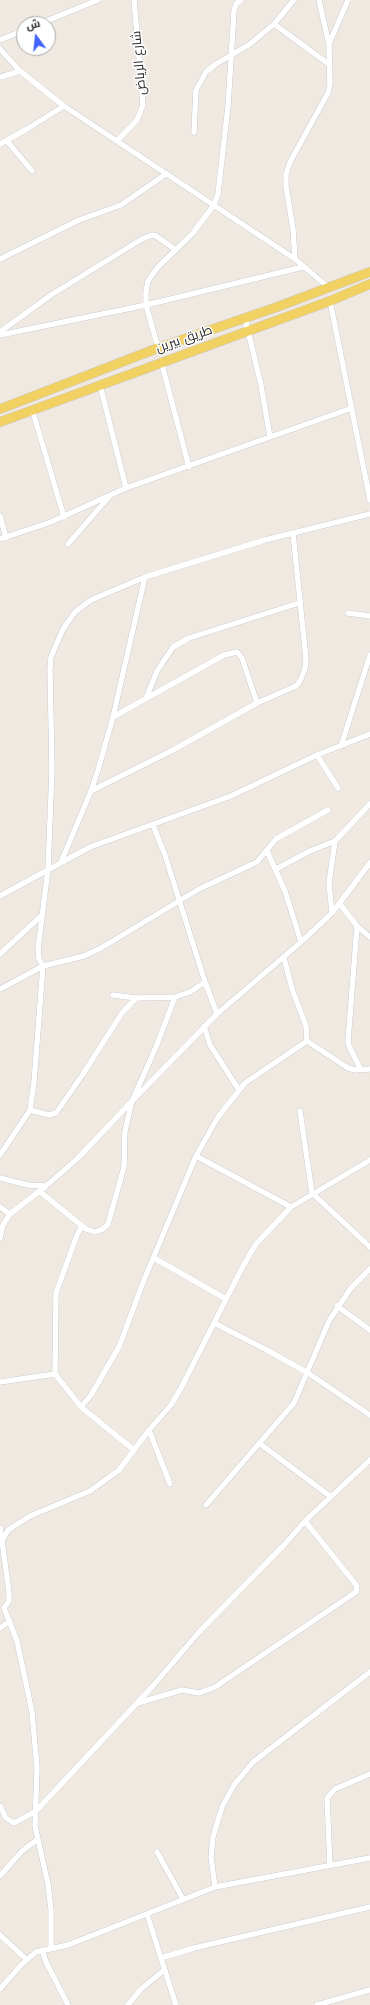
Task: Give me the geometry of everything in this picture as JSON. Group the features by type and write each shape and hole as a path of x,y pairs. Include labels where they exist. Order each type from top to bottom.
{"main road":[{"name":"طريق بيرين","path":"0,409 158,348 370,272"},
{"name":"طريق بيرين","path":"0,422 161,361 330,301 370,284"}],"street":[{"path":"56,17 98,0"},
{"name":"شارع الرياض","path":"117,141 138,120 143,105 134,0"},
{"path":"158,348 146,305 148,281 158,268 192,234 214,205 218,194 222,167 232,54 234,11 236,4 242,0"},
{"path":"194,132 196,90 199,82 206,72 216,64 250,44 274,24 294,0"},
{"path":"295,259 293,229 286,186 286,174 290,162 328,93 331,76 329,45 319,0"},
{"path":"329,45 348,0"},
{"path":"274,24 330,65"},
{"path":"0,40 16,33"},
{"path":"1,51 20,70 64,106 295,259 328,287"},
{"path":"0,77 20,70"},
{"path":"0,144 64,106"},
{"path":"7,141 32,171"},
{"path":"0,259 79,220 121,205 166,174"},
{"path":"0,332 51,295 142,239 152,235 156,236 176,250"},
{"path":"0,335 146,305 304,267"},
{"path":"330,301 370,500"},
{"path":"245,318 249,330 270,437"},
{"path":"161,361 189,467"},
{"path":"100,385 126,488"},
{"path":"0,516 3,539 64,517 126,488 189,467 352,408"},
{"path":"32,409 64,517"},
{"path":"68,544 110,496"},
{"path":"0,1156 30,1110 34,1082 43,966 39,959 38,949 48,869 52,770 50,669 54,647 63,629 75,612 90,600 145,577 293,533 370,514"},
{"path":"91,791 173,750 257,703 296,686 303,677 306,659 299,603 293,533"},
{"path":"61,862 91,791 113,717 145,577"},
{"path":"146,698 157,671 167,653 173,647 189,638 299,603"},
{"path":"348,613 370,616"},
{"path":"113,717 224,655 237,652 242,658 257,703"},
{"path":"341,746 370,655"},
{"path":"0,896 90,847 231,796 317,756 370,734"},
{"path":"317,756 338,788"},
{"path":"276,869 310,851 335,841 370,804"},
{"path":"0,989 43,966 93,952 199,889 257,862 276,839 328,810"},
{"path":"154,825 180,900 205,982 218,1014"},
{"path":"332,913 329,883 335,841"},
{"path":"267,851 276,869 297,926 301,942"},
{"path":"0,1238 3,1225 10,1214 46,1186 78,1158 204,1026 284,958 332,913 370,863"},
{"path":"340,904 357,926 370,937"},
{"path":"0,954 41,916"},
{"path":"357,926 348,1046 361,1070"},
{"path":"284,958 292,989 306,1026 307,1041"},
{"path":"113,995 136,998 175,997 190,992 205,982"},
{"path":"39,1191 82,1226 95,1232 103,1229 108,1224 124,1167 125,1131 132,1101 156,1047 175,997"},
{"path":"30,1110 49,1115 56,1113 122,1013 136,998"},
{"path":"204,1026 210,1045 239,1090"},
{"path":"307,1041 348,1068 361,1070 370,1069"},
{"path":"81,1407 102,1378 119,1347 196,1156 218,1117 239,1090 261,1071 307,1041"},
{"path":"300,1111 312,1193 370,1247"},
{"path":"196,1156 291,1207"},
{"path":"2,1541 8,1530 30,1516 79,1497 103,1484 119,1470 149,1430 171,1405 256,1244 291,1207 312,1193 370,1160"},
{"path":"0,1178 46,1186"},
{"path":"0,1207 10,1214"},
{"path":"82,1226 77,1235 56,1293 55,1374 81,1407 134,1450"},
{"path":"154,1258 226,1299"},
{"path":"206,1505 294,1403 328,1321 351,1288 370,1269"},
{"path":"337,1306 370,1330"},
{"path":"214,1323 266,1348 308,1372 370,1415"},
{"path":"0,1382 55,1374"},
{"path":"149,1430 170,1484"},
{"path":"259,1443 330,1496"},
{"path":"0,1806 6,1818 14,1823 36,1810 138,1703 199,1632 285,1544 305,1521 370,1460"},
{"path":"138,1703 182,1690 199,1693 216,1687 356,1592 358,1586 305,1521"},
{"path":"0,1528 9,1592 9,1601 2,1608 10,1621 16,1641 32,1712 37,1768 36,1826 48,1884 51,1910 51,1949"},
{"path":"0,1628 10,1621"},
{"path":"215,1886 211,1857 213,1837 222,1807 234,1785 253,1762 370,1672"},
{"path":"330,1865 327,1798 335,1789 370,1774"},
{"path":"0,1876 22,1851 38,1839"},
{"path":"157,1852 184,1899"},
{"path":"0,1989 26,1959 42,1950 68,1945 215,1886 370,1858"},
{"path":"161,1958 194,1948 370,1908"},
{"path":"147,1914 176,2005"},
{"path":"0,1935 26,1959"},
{"path":"42,1950 46,1962 68,2005"},
{"path":"128,2005 140,1990 164,1970"},
{"path":"317,2005 370,1990"}]}
